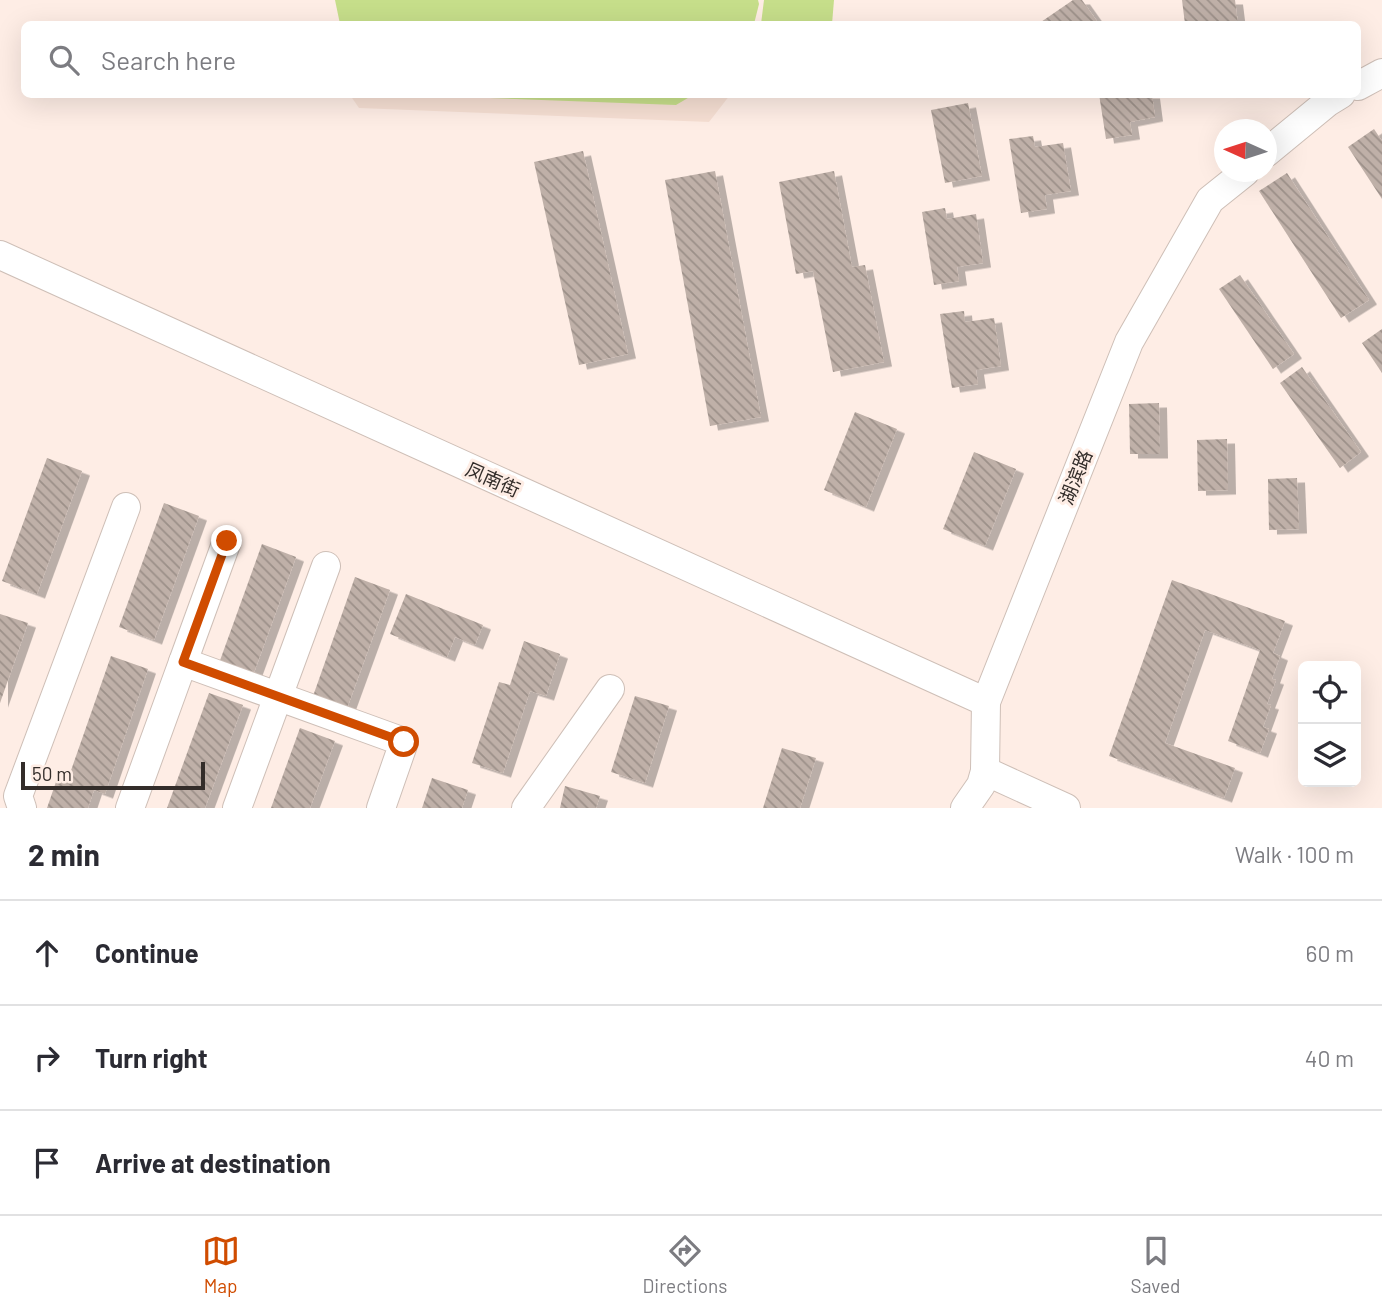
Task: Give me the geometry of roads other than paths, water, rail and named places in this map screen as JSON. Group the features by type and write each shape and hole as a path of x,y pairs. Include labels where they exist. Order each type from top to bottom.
{"street":[{"path":"1361,84 1382,72"},
{"path":"1277,144 1334,98"},
{"name":"湖滨路","path":"965,808 981,785 985,771 986,702 1129,342 1210,200 1232,182"},
{"name":"凤南街","path":"0,256 986,702"},
{"path":"22,808 18,796 126,507"},
{"path":"130,808 227,541"},
{"path":"237,808 326,566"},
{"path":"183,662 404,742 381,808"},
{"path":"526,808 610,689"},
{"path":"985,771 1066,808"}]}
